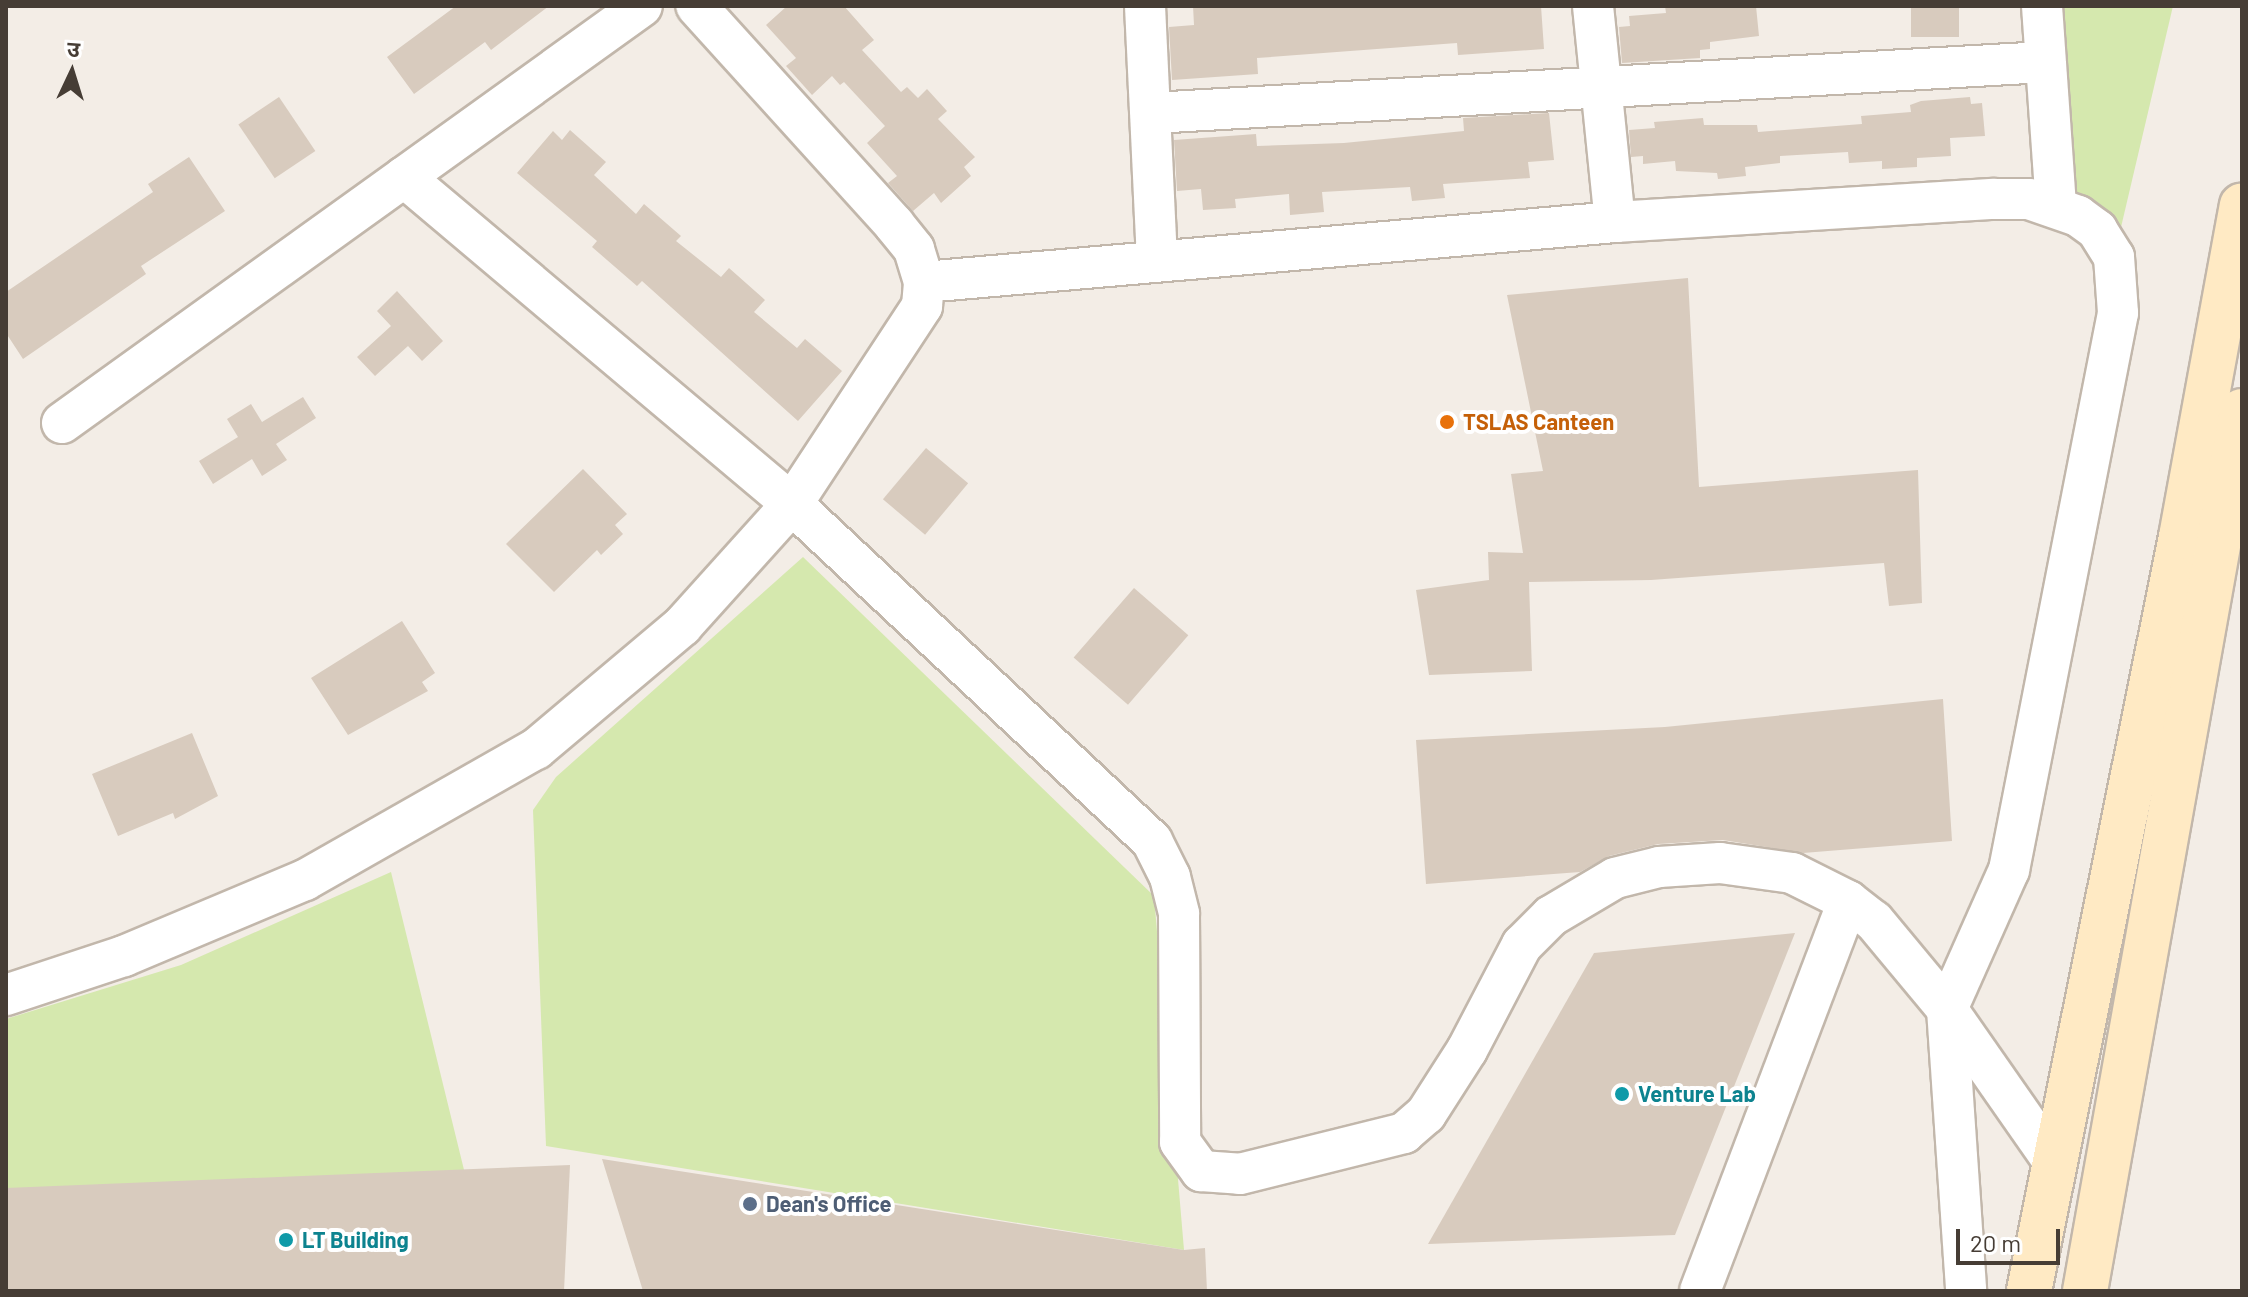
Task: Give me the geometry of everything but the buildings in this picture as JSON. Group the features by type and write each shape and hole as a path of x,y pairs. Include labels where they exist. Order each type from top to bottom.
{"street":[{"path":"62,423 642,6"},
{"path":"6,995 124,956 305,880 536,749 682,626 792,504 922,306 924,282 914,249 894,224 696,6"},
{"path":"1145,6 1157,260"},
{"path":"1593,6 1615,222"},
{"path":"2042,6 2056,208"},
{"path":"1152,113 2046,62"},
{"path":"404,177 792,504 1152,841 1170,877 1179,914 1180,1142 1201,1171 1240,1174 1404,1133 1426,1114 1459,1063 1522,945 1581,893 1615,878 1659,867 1759,865 1792,873 1848,901 1895,944 1947,1009 2053,1161"},
{"path":"924,282 1615,222 1994,199 2029,199 2056,208 2097,230 2114,257 2118,313 2009,870 1947,1009 1966,1291"},
{"path":"2029,1291 2178,553 2242,206"},
{"path":"2085,1291 2242,411"},
{"path":"1700,1291 1848,901"}],"green space":[{"path":"2050,6 2173,6 2114,257 2055,198"},
{"path":"803,557 1154,896 1184,1250 546,1146 533,810 556,777"},
{"path":"391,872 466,1178 6,1189 6,1019 181,965"}],"place":[{"name":"TSLAS Canteen","path":"1447,422"},
{"name":"Venture Lab","path":"1622,1094"},
{"name":"Dean's Office","path":"750,1204"},
{"name":"LT Building","path":"286,1240"}]}
